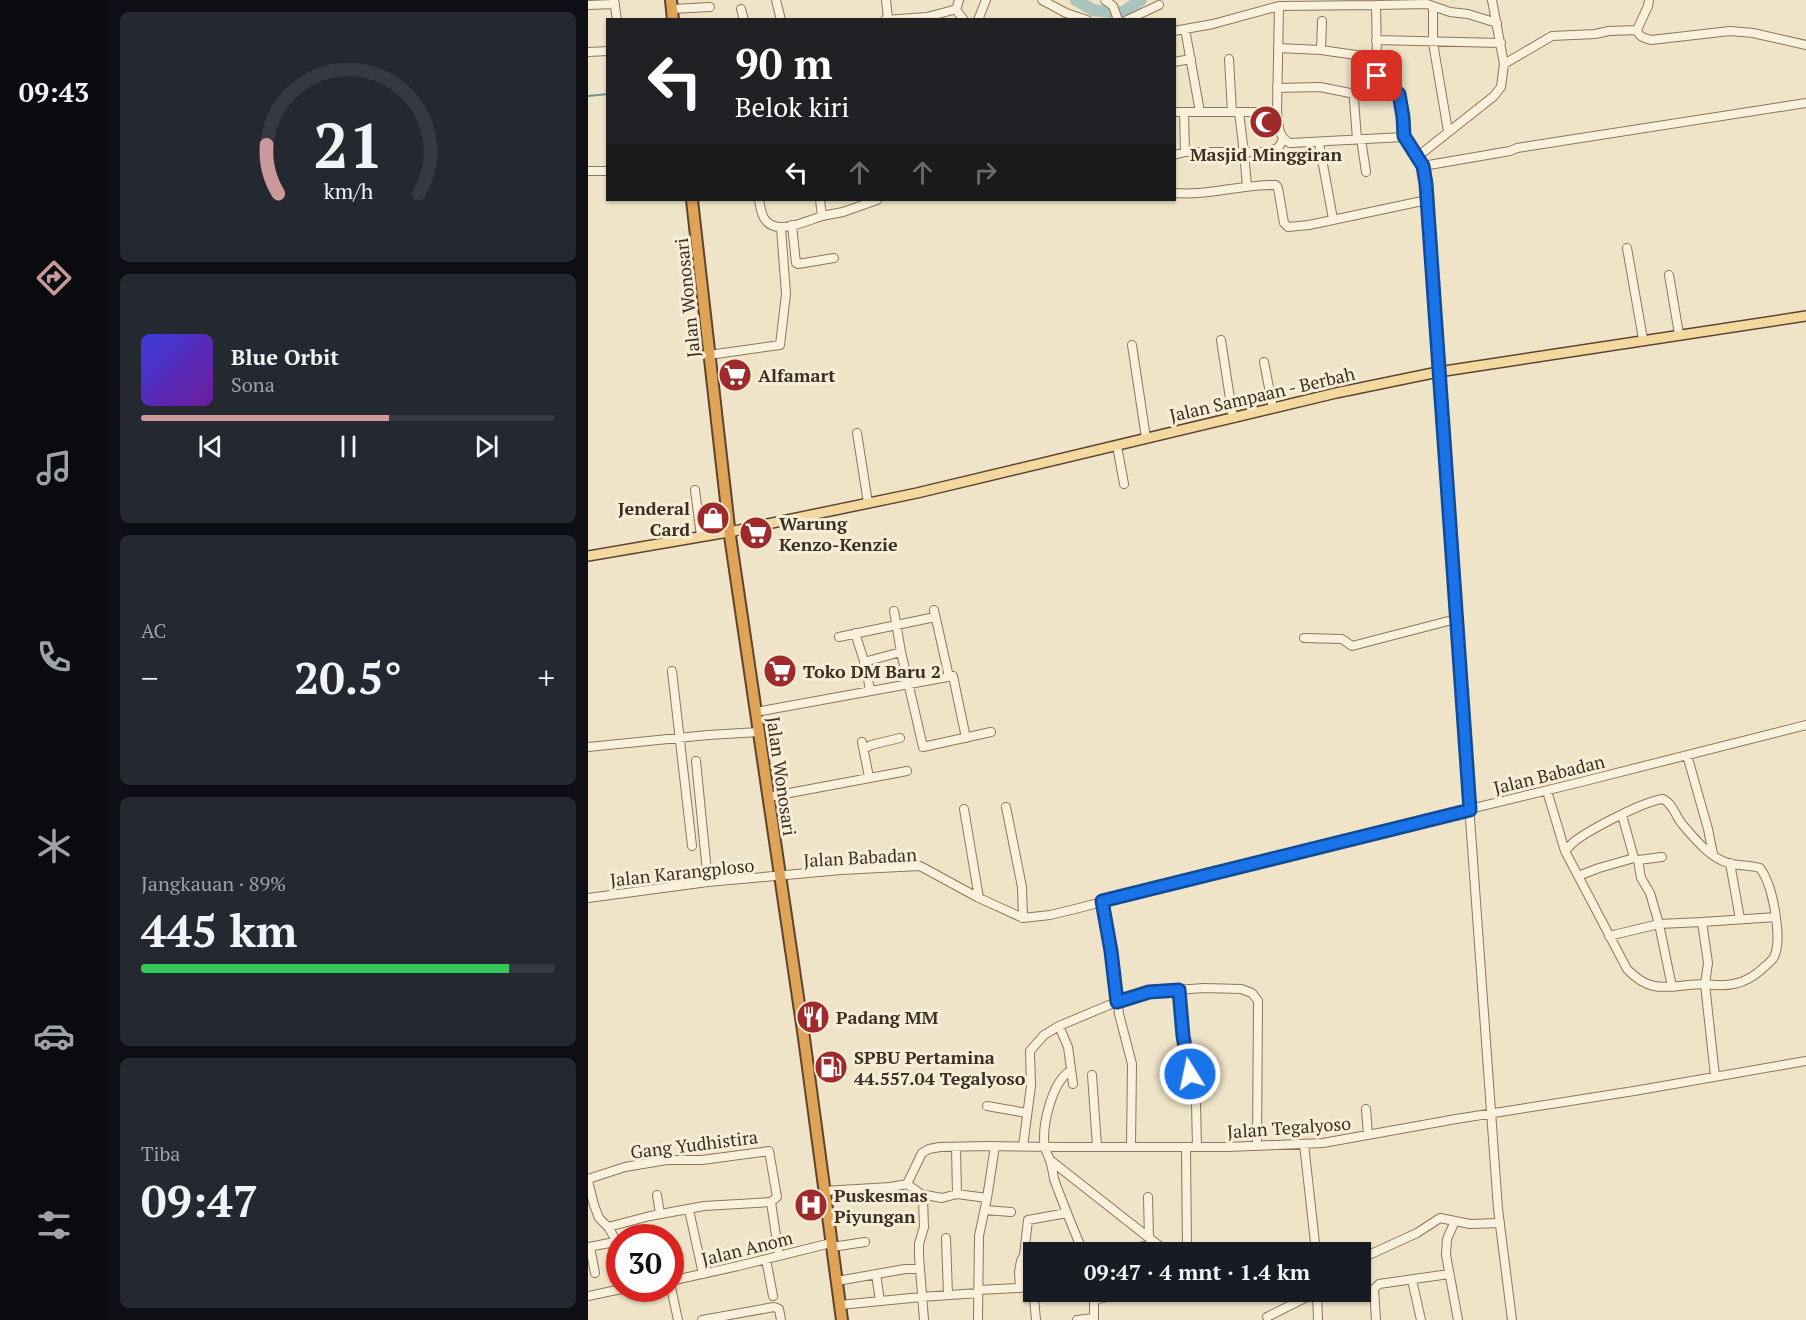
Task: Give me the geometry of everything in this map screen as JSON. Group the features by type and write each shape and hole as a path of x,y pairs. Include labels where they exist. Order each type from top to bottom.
{"highway":[{"name":"Jalan Wonosari","path":"692,201 730,532 804,1038 842,1320"}],"main road":[{"name":"Jalan Sampaan - Berbah","path":"588,556 730,532 868,503 1273,408 1438,372 1806,316"}],"street":[{"path":"776,0 781,18"},
{"path":"886,0 888,18"},
{"path":"956,10 959,0"},
{"path":"979,18 986,0"},
{"path":"1042,0 1081,18"},
{"path":"1105,0 1115,9 1117,18"},
{"path":"1417,156 1498,92 1502,82 1504,64 1492,0"},
{"path":"1637,30 1649,0"},
{"path":"588,5 615,2 617,18"},
{"path":"1176,31 1279,6 1427,4 1497,23"},
{"path":"1131,18 1159,5"},
{"path":"1376,5 1378,78 1399,94 1404,136 1423,166 1500,1223 1512,1320"},
{"path":"1279,6 1277,112 1280,135 1290,143 1404,136"},
{"path":"1433,6 1433,43 1448,131"},
{"path":"672,10 710,7"},
{"path":"741,9 743,18"},
{"path":"927,18 956,10"},
{"path":"956,10 962,18"},
{"path":"1321,50 1322,21"},
{"path":"1185,29 1200,112"},
{"path":"1637,30 1642,37 1651,39 1730,31 1753,33 1806,45"},
{"path":"1504,64 1552,36 1637,30"},
{"path":"1376,40 1501,43"},
{"path":"1278,48 1321,50 1377,58"},
{"path":"588,52 606,51"},
{"path":"1176,62 1191,59"},
{"path":"1229,59 1235,112 1244,153 1246,186"},
{"path":"1277,88 1320,87 1355,94 1399,94"},
{"path":"1355,94 1359,139 1366,172"},
{"path":"1423,166 1517,148 1806,103"},
{"path":"1176,112 1277,112"},
{"path":"1184,112 1185,152"},
{"path":"1176,154 1269,152 1279,147 1284,139"},
{"path":"1319,142 1333,219"},
{"path":"588,171 606,171"},
{"path":"1176,193 1188,194 1246,186 1276,185 1284,223 1287,227 1309,225 1426,200"},
{"path":"759,201 768,224 781,228 843,212 874,201"},
{"path":"820,201 822,216"},
{"path":"792,225 796,263 834,258"},
{"path":"709,355 780,345 786,294 781,228"},
{"path":"1627,248 1643,339"},
{"path":"1669,275 1679,334"},
{"path":"1221,340 1233,418"},
{"path":"1132,345 1146,438"},
{"path":"1264,362 1273,408"},
{"path":"857,433 868,503"},
{"path":"1117,446 1124,484"},
{"path":"695,490 701,536"},
{"path":"894,611 923,747 991,732"},
{"path":"839,637 897,626 935,614 949,677"},
{"path":"1304,638 1342,639 1352,646 1456,619"},
{"path":"855,633 870,691"},
{"path":"864,662 901,652"},
{"path":"672,671 692,846"},
{"path":"756,712 778,710 953,676 966,738"},
{"name":"Jalan Babadan","path":"780,877 841,870 920,866 979,898 1023,918 1050,915 1806,725"},
{"path":"588,747 759,732"},
{"path":"869,777 863,745 900,738"},
{"path":"1687,754 1713,854"},
{"path":"696,761 702,786 708,882"},
{"path":"768,796 907,771"},
{"path":"685,786 702,786"},
{"path":"1547,791 1565,851 1627,969 1641,982 1651,986 1672,987 1744,982 1768,964 1774,956 1777,940 1776,917 1767,878 1760,868 1730,863 1713,854 1692,836 1670,803 1665,800 1643,804 1574,842 1565,851"},
{"path":"1005,807 1022,887 1023,918"},
{"path":"964,809 979,898"},
{"path":"1622,815 1641,878 1650,893 1672,987"},
{"path":"1578,876 1636,859 1662,857"},
{"path":"1730,863 1740,920"},
{"name":"Jalan Karangploso","path":"588,898 708,882 780,877"},
{"path":"1102,901 1117,1002 1132,1064 1131,1146"},
{"path":"1609,936 1659,924 1776,917"},
{"path":"1702,922 1708,963 1705,984 1715,1076"},
{"path":"1023,1146 1031,1086 1030,1051 1044,1035 1059,1026 1117,1002 1149,992 1241,989 1252,993 1258,1001 1257,1146"},
{"path":"1179,990 1183,1036 1196,1104 1197,1147"},
{"path":"1059,1026 1068,1047 1073,1084"},
{"name":"Jalan Tegalyoso","path":"907,1184 922,1153 929,1149 995,1146 1197,1147 1323,1143 1806,1061"},
{"path":"1070,1071 1060,1081 1050,1101 1045,1147 1079,1242"},
{"path":"1092,1075 1097,1146"},
{"path":"987,1106 1027,1113"},
{"path":"1366,1109 1368,1136"},
{"path":"1304,1144 1315,1242"},
{"path":"978,1320 979,1236 995,1146"},
{"path":"956,1147 957,1194"},
{"path":"1186,1147 1187,1242"},
{"name":"Gang Yudhistira","path":"588,1180 625,1167 667,1160 710,1160 769,1151 777,1197 771,1202 779,1256"},
{"path":"1051,1162 1150,1242"},
{"path":"588,1180 599,1218 606,1225"},
{"path":"824,1191 907,1184 920,1194 942,1198 957,1194 987,1198"},
{"path":"920,1194 924,1227 919,1244 924,1320"},
{"path":"657,1195 660,1214"},
{"path":"1148,1197 1150,1242"},
{"path":"620,1224 704,1206 771,1202"},
{"path":"689,1210 703,1274"},
{"path":"985,1210 1011,1212"},
{"path":"840,1305 1020,1288 1019,1272 1024,1255 1028,1220 1067,1213"},
{"path":"1371,1255 1417,1233 1440,1218 1482,1225 1500,1223"},
{"path":"1455,1221 1447,1239 1446,1255 1458,1320"},
{"path":"946,1238 948,1295"},
{"name":"Jalan Anom","path":"684,1279 831,1245 865,1242"},
{"path":"596,1272 589,1247 606,1244"},
{"path":"766,1259 773,1296"},
{"path":"837,1281 904,1269 920,1269"},
{"path":"876,1274 880,1301"},
{"path":"1376,1320 1374,1289 1379,1284 1449,1274"},
{"path":"1412,1280 1421,1320"},
{"path":"588,1296 606,1292"},
{"path":"674,1302 678,1320"},
{"path":"1034,1302 1036,1320"},
{"path":"1077,1320 1094,1319 1094,1302"},
{"path":"1267,1317 1297,1302"},
{"path":"1317,1302 1318,1320"},
{"path":"702,1320 774,1308 778,1308 781,1316"}],"waterway":[{"path":"1076,0 1093,10 1122,13 1141,0"},
{"path":"588,96 606,94"}],"place":[{"name":"Masjid Minggiran","path":"1266,122"},
{"name":"Alfamart","path":"735,375"},
{"name":"Jenderal Card","path":"713,518"},
{"name":"Warung Kenzo-Kenzie","path":"756,533"},
{"name":"Toko DM Baru 2","path":"780,671"},
{"name":"Padang MM","path":"813,1017"},
{"name":"SPBU Pertamina 44.557.04 Tegalyoso","path":"831,1067"},
{"name":"Puskesmas Piyungan","path":"811,1205"}],"route":[{"path":"1190,1074 1183,1036 1179,990 1149,992 1117,1002 1102,901 1470,810 1426,184 1423,166 1404,136 1399,94 1377,76"}]}
